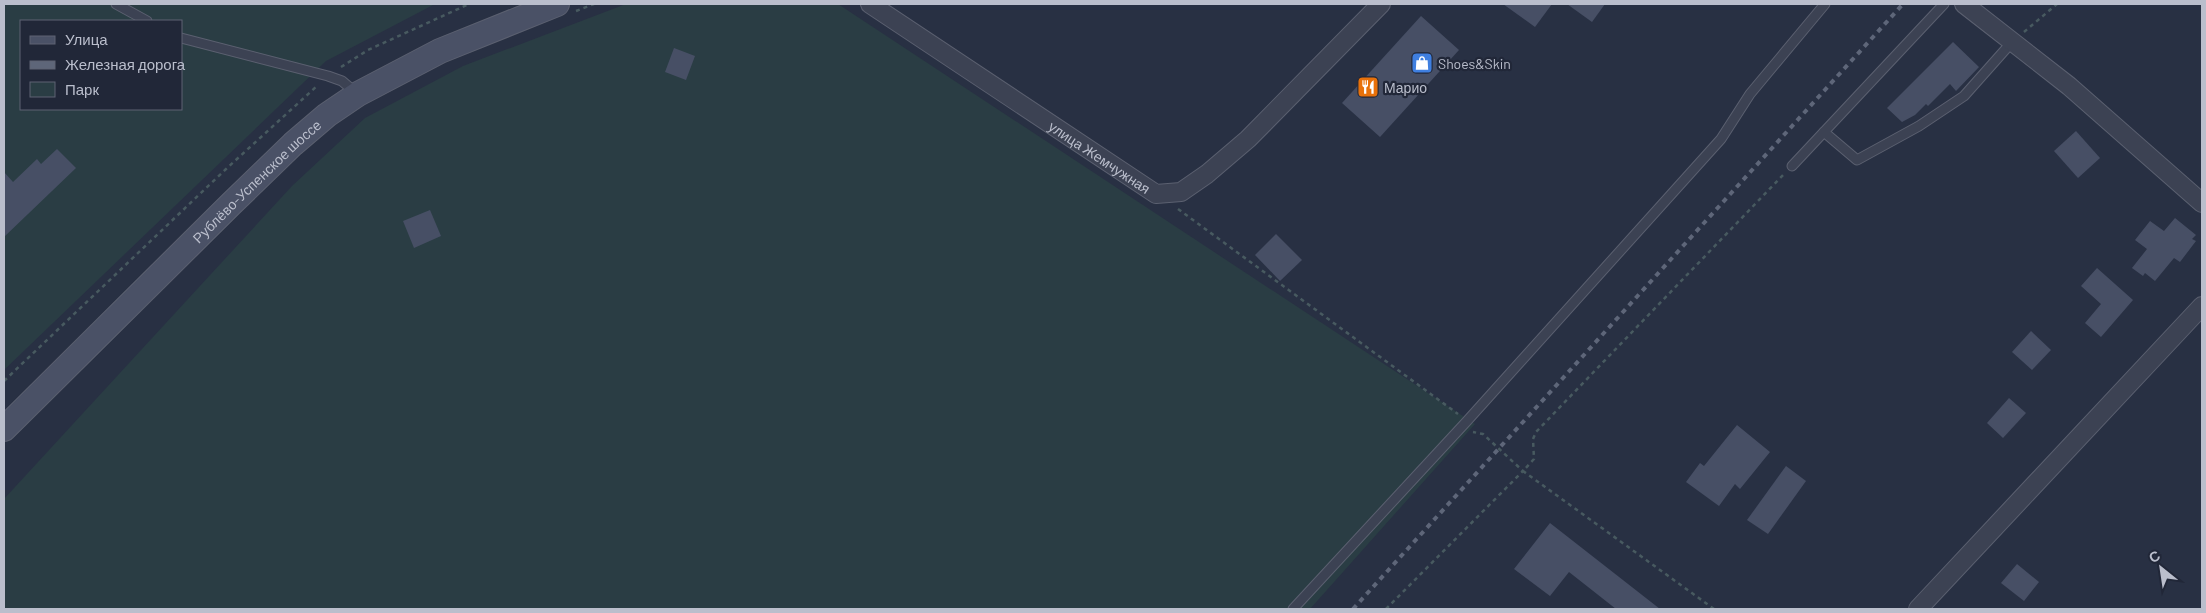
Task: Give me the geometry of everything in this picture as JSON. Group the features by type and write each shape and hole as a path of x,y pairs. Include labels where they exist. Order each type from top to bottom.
{"main road":[{"name":"Рублёво-Успенское шоссе","path":"4,429 293,144 327,115 358,94 440,51 562,9"}],"street":[{"name":"улица Жемчужная","path":"870,4 1156,194 1181,192 1207,174 1248,139 1381,4"},
{"path":"1964,4 2069,86 2202,203"},
{"path":"1918,609 2202,306"}],"lane":[{"path":"116,4 145,20"},
{"path":"1293,609 1460,429 1721,139 1750,94 1826,4"},
{"path":"1792,166 1944,4"},
{"path":"182,38 328,76 342,81 358,94"},
{"path":"1824,132 1857,160 1919,126 1964,96 2012,42"}],"path":[{"path":"4,381 226,169 328,76 368,50 469,4"},
{"path":"562,9 594,4"},
{"path":"2012,42 2057,4"},
{"path":"1386,609 1534,459 1533,440 1536,432 1792,166"},
{"path":"1156,194 1467,420"},
{"path":"1460,429 1483,434 1522,471 1714,609"}],"green space":[{"path":"4,4 435,4 326,61 4,370"},
{"path":"626,4 838,4 1475,424 1310,609 4,609 4,499 292,186 365,118 463,66"}],"building":[{"path":"1503,4 1552,4 1535,27"},
{"path":"1567,4 1605,4 1592,22"},
{"path":"1421,16 1459,50 1380,137 1342,103"},
{"path":"1953,42 1979,67 1956,91 1950,84 1928,106 1926,104 1915,115 1902,122 1887,108"},
{"path":"674,48 695,56 686,80 665,72"},
{"path":"2076,131 2100,158 2078,178 2054,151"},
{"path":"57,149 76,168 4,237 4,172 13,182 37,159 41,164"},
{"path":"430,210 441,236 414,248 403,221"},
{"path":"2175,218 2196,235 2192,239 2196,241 2180,262 2174,258 2155,281 2145,273 2143,276 2132,268 2147,249 2135,240 2150,221 2164,231"},
{"path":"1276,234 1302,260 1280,281 1255,255"},
{"path":"2097,268 2133,300 2101,337 2085,323 2101,304 2081,286"},
{"path":"2031,331 2051,350 2032,370 2012,352"},
{"path":"2009,398 2026,413 2003,438 1987,423"},
{"path":"1737,425 1770,452 1740,489 1735,484 1719,506 1686,482 1700,463 1704,466"},
{"path":"1786,466 1806,481 1768,534 1747,520"},
{"path":"1550,523 1660,609 1616,609 1569,572 1550,596 1514,569"},
{"path":"2017,564 2039,582 2024,601 2001,583"}],"railway":[{"path":"1353,609 1903,4"}],"place":[{"name":"Shoes&Skin","path":"1422,63"},
{"name":"Марио","path":"1368,87"}]}
